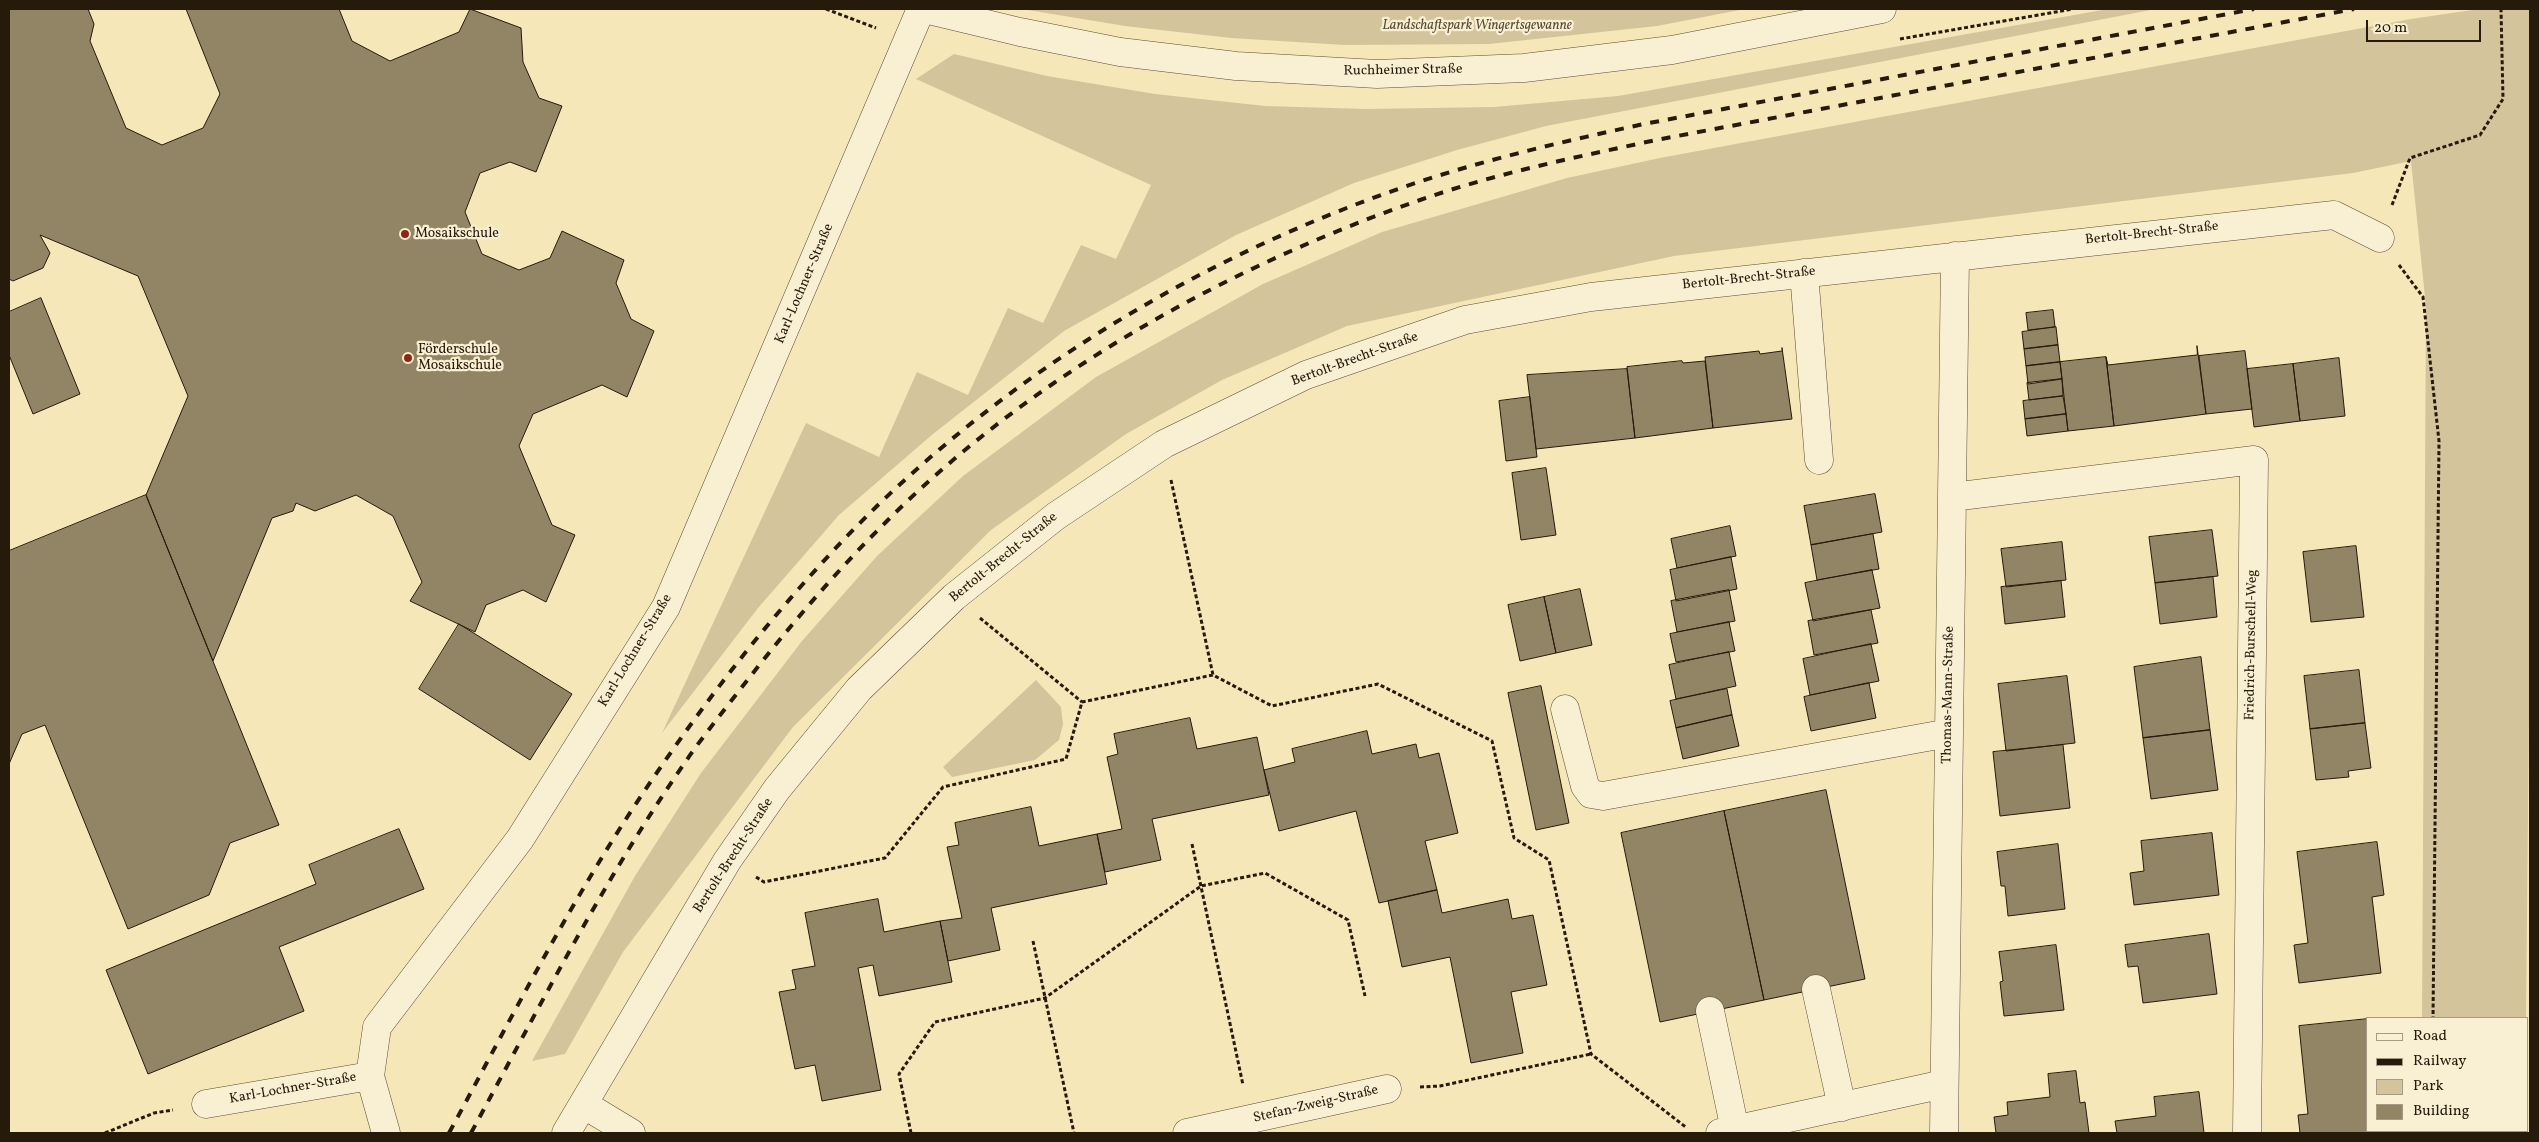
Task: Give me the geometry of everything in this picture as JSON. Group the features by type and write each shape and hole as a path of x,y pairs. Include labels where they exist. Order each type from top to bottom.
{"street":[{"name":"Ruchheimer Straße","path":"923,9 1020,32 1120,52 1236,66 1377,74 1524,68 1672,50 1882,9"},
{"name":"Karl-Lochner-Straße","path":"206,1104 370,1076 376,1027 520,840 666,607 923,9"},
{"name":"Bertolt-Brecht-Straße","path":"566,1133 727,861 777,789 859,690 954,597 1056,516 1164,444 1306,375 1465,320 1591,297 2334,214 2380,238"},
{"name":"Thomas-Mann-Straße","path":"1944,1133 1955,256"},
{"path":"1804,272 1819,460"},
{"name":"Friedrich-Burschell-Weg","path":"1952,497 2254,460 2246,1133"},
{"path":"1565,709 1585,786 1591,794 1603,796 1949,733"},
{"path":"1816,989 1842,1107"},
{"path":"1710,1012 1727,1132 1944,1084"},
{"path":"370,1076 386,1133"},
{"name":"Stefan-Zweig-Straße","path":"1186,1133 1387,1089"},
{"path":"583,1104 631,1133"}],"path":[{"path":"2433,1017 2439,441 2423,297 2380,238 2410,158 2480,135 2503,99 2501,9"},
{"path":"1164,444 1212,674"},
{"path":"954,597 1082,702"},
{"path":"1082,702 1212,674 1272,706 1378,684 1492,741 1514,838 1549,860 1591,1054 1694,1133"},
{"path":"727,861 764,882 885,858 943,787 1066,759 1082,702"},
{"path":"1192,844 1250,1120"},
{"path":"911,1133 899,1074 935,1022 1045,998 1201,886 1265,873 1348,920 1366,996"},
{"path":"1033,941 1074,1133"},
{"path":"1387,1089 1440,1086 1591,1054"},
{"path":"106,1133 154,1113 206,1104"}],"green space":[{"name":"Landschaftspark Wingertsgewanne","path":"1022,9 1745,9 1657,26 1489,44 1345,45 1231,38 1125,26"},
{"path":"2108,9 2156,9 1546,126 1457,150 1354,183 1236,235 1064,331 933,434 839,515 758,608 662,733 806,423 879,457 917,372 968,395 1008,308 1043,323 1081,245 1116,259 1151,185 916,79 954,54 1047,76 1155,94 1265,106 1366,109 1494,107 1618,96"},
{"path":"2479,9 2530,9 2530,614 2526,1017 2422,1017 2426,307 2411,161 2353,173 1674,256 1347,326 1222,380 1126,434 991,530 793,727 623,952 565,1054 532,1061 635,876 701,773 802,641 877,556 963,476 1096,377 1263,284 1382,232 1567,178 1660,158 2411,19"},
{"path":"1036,680 1061,707 1063,724 1059,740 1035,760 952,777 943,767"},
{"path":"2422,1132 2524,1132 2524,1133"}],"building":[{"name":"Förderschule Mosaikschule","path":"9,9 88,9 94,24 90,41 126,128 162,145 203,128 220,94 186,9 339,9 352,41 390,61 459,32 470,9 521,28 523,62 539,98 562,106 536,172 510,162 480,173 465,212 482,254 519,270 550,258 562,231 624,260 616,283 631,319 654,331 627,397 602,385 533,414 519,446 552,525 575,535 546,602 523,590 486,605 475,632 410,601 422,582 393,516 356,495 315,511 296,503 293,511 272,518 213,661 146,495 188,396 138,276 40,235 50,253 43,268 13,281 9,279"},
{"path":"41,298 80,394 33,414 9,355 9,312"},
{"path":"2053,310 2055,327 2028,330 2026,313"},
{"path":"2056,327 2058,345 2024,349 2022,332"},
{"path":"2058,345 2060,362 2026,366 2024,349"},
{"path":"2197,346 2206,414 2114,426 2106,357 2108,365 2197,355"},
{"path":"1782,348 1792,419 1713,428 1705,357 1759,351 1760,354 1782,351"},
{"path":"2245,351 2252,409 2206,414 2199,356"},
{"path":"2106,357 2114,426 2068,431 2060,362"},
{"path":"2339,358 2345,416 2300,421 2293,364"},
{"path":"1682,361 1683,363 1705,361 1713,428 1635,438 1627,367"},
{"path":"2060,362 2062,379 2028,384 2026,366"},
{"path":"2293,364 2300,421 2254,427 2247,369"},
{"path":"1627,369 1635,438 1536,449 1527,375"},
{"path":"2062,379 2063,396 2029,400 2027,383"},
{"path":"2063,396 2066,414 2025,419 2023,401"},
{"path":"1530,397 1537,457 1506,461 1499,401"},
{"path":"2066,414 2068,431 2027,436 2025,419"},
{"path":"1546,468 1556,535 1521,540 1512,473"},
{"path":"1875,494 1882,532 1811,545 1804,506"},
{"path":"146,495 279,825 230,843 209,895 128,929 45,725 22,734 9,764 9,551"},
{"path":"1730,526 1736,556 1677,568 1671,539"},
{"path":"2212,530 2218,576 2155,583 2149,537"},
{"path":"1873,534 1879,569 1817,580 1811,545"},
{"path":"2062,542 2066,580 2006,587 2001,549"},
{"path":"2356,546 2364,617 2311,622 2303,552"},
{"path":"1731,557 1737,589 1676,601 1670,570"},
{"path":"1872,570 1880,608 1813,621 1805,583"},
{"path":"2213,577 2217,617 2160,624 2155,583"},
{"path":"2061,581 2065,617 2005,624 2001,587"},
{"path":"1580,589 1592,645 1556,653 1544,597"},
{"path":"1729,590 1735,621 1677,632 1671,601"},
{"path":"1544,597 1556,653 1520,661 1508,605"},
{"path":"1871,610 1878,643 1814,655 1808,621"},
{"path":"1729,622 1735,651 1676,662 1670,634"},
{"path":"459,624 572,694 530,760 419,689"},
{"path":"1871,644 1879,681 1810,695 1803,659"},
{"path":"1729,652 1736,686 1676,699 1669,665"},
{"path":"2201,657 2210,730 2143,738 2134,667"},
{"path":"2359,670 2365,723 2310,729 2304,676"},
{"path":"2067,676 2075,743 2006,751 1998,684"},
{"path":"1869,683 1876,718 1811,731 1804,697"},
{"path":"1541,686 1569,823 1536,830 1508,693"},
{"path":"1727,689 1732,715 1676,728 1670,701"},
{"path":"1732,715 1739,746 1683,759 1676,728"},
{"path":"1190,718 1197,749 1257,737 1269,795 1152,819 1161,860 1105,872 1097,834 1122,829 1107,757 1118,754 1114,734"},
{"path":"2365,723 2371,768 2348,771 2349,777 2316,780 2310,729"},
{"path":"2210,730 2218,790 2151,799 2143,738"},
{"path":"1367,731 1372,754 1416,744 1419,758 1439,753 1458,833 1425,841 1437,890 1379,903 1356,811 1279,831 1264,770 1295,762 1292,749"},
{"path":"2063,745 2070,808 2000,816 1993,752"},
{"path":"1826,790 1865,979 1764,1000 1724,811"},
{"path":"1031,807 1039,846 1097,834 1107,884 991,908 1000,950 948,961 940,921 962,918 947,847 959,845 955,823"},
{"path":"1724,811 1764,1000 1660,1022 1621,833"},
{"path":"399,829 424,889 279,947 304,1011 148,1074 106,970 316,884 309,865"},
{"path":"2212,833 2219,895 2134,905 2130,873 2144,871 2141,841"},
{"path":"2377,842 2384,895 2372,897 2381,973 2299,983 2294,945 2308,943 2297,852"},
{"path":"2058,844 2065,909 2008,916 2005,886 2001,886 1997,852"},
{"path":"1437,890 1442,913 1508,899 1512,919 1533,915 1547,985 1511,992 1523,1053 1471,1063 1450,957 1402,967 1388,901"},
{"path":"878,899 884,932 940,921 952,982 879,996 873,965 858,968 881,1090 822,1101 815,1065 795,1069 779,992 796,989 792,970 815,966 805,913"},
{"path":"2209,934 2217,994 2143,1003 2138,966 2128,967 2125,945"},
{"path":"2056,945 2064,1010 2004,1016 2000,982 2003,981 1999,952"},
{"path":"2366,1019 2366,1132 2380,1133 2300,1133 2298,1115 2308,1114 2299,1026"},
{"path":"2076,1071 2080,1103 2085,1102 2089,1133 1996,1133 1994,1117 2008,1115 2007,1102 2050,1097 2048,1074"},
{"path":"2199,1092 2204,1133 2117,1133 2115,1121 2156,1116 2154,1097"}],"railway":[{"path":"449,1133 556,935 626,819 682,736 775,617 877,506 934,454 993,406 1056,361 1121,319 1188,281 1256,247 1327,216 1398,189 1489,161 1644,124 2254,9"},
{"path":"471,1133 547,991 627,851 686,761 790,627 868,540 945,467 1006,418 1070,372 1137,330 1206,292 1277,257 1348,227 1449,190 1508,174 1656,140 2354,9"}],"place":[{"name":"Mosaikschule","path":"405,234"},
{"name":"Förderschule Mosaikschule","path":"408,358"}]}
